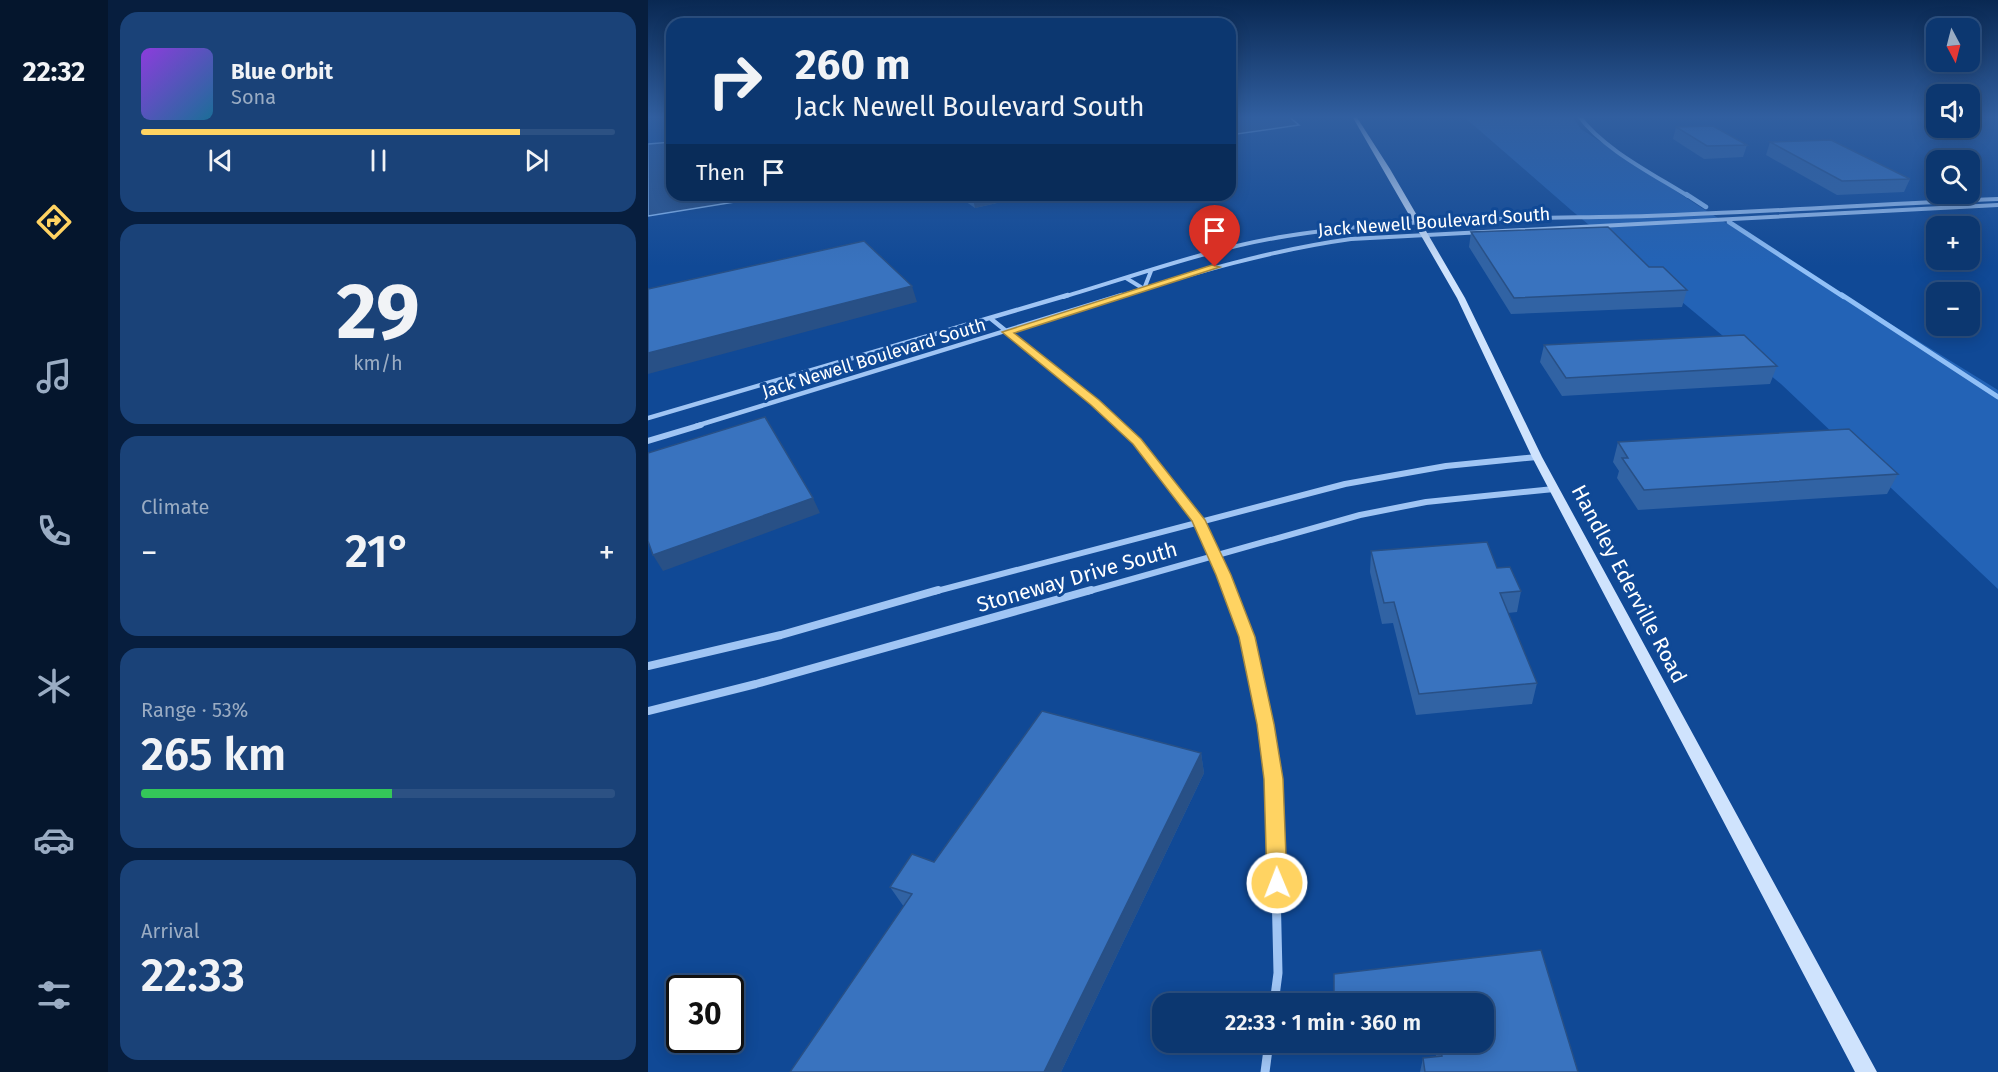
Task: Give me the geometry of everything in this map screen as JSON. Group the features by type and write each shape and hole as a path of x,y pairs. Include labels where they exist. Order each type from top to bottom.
{"main road":[{"name":"Handley Ederville Road","path":"1384,166 1461,298 1537,457 1866,1072"}],"street":[{"name":"Jack Newell Boulevard South","path":"1980,200 1998,199"},
{"name":"Jack Newell Boulevard South","path":"648,418 1234,247 1299,232 1417,220 1543,215 1635,216 1926,202"},
{"name":"Jack Newell Boulevard South","path":"648,441 1226,264 1307,245 1351,239 1424,234 1998,204"},
{"path":"1836,206 1845,211"},
{"path":"1126,278 1144,289 1151,271"},
{"path":"990,318 1095,403 1137,442 1198,520 1215,555 1247,637 1274,779 1278,973 1275,993"},
{"name":"Stoneway Drive South","path":"648,666 781,635 977,579 1198,520 1345,484 1446,466 1537,457"},
{"name":"Stoneway Drive South","path":"648,711 756,684 1360,516 1426,502 1554,489"},
{"path":"1265,1072 1268,1053"}],"shaded area":[{"path":"648,166 666,166 666,201 741,201 648,216"},
{"path":"1520,166 1638,166 1705,210 1998,390 1998,589 1781,384"}],"building":[{"path":"1814,166 1884,166 1910,179 1842,181"},
{"path":"1608,227 1649,267 1663,267 1687,290 1514,298 1471,232"},
{"path":"864,241 912,286 648,353 648,289"},
{"path":"1744,335 1777,366 1566,378 1544,345"},
{"path":"765,417 813,498 653,555 648,541 648,453"},
{"path":"1849,429 1898,474 1644,490 1622,458 1628,458 1618,442"},
{"path":"1487,542 1497,568 1510,567 1521,591 1500,593 1537,683 1419,694 1394,602 1384,603 1371,551"},
{"path":"1042,711 1201,753 1044,1072 790,1072 912,894 890,887 912,854 934,862"},
{"path":"1541,950 1578,1072 1425,1072 1423,1058 1442,1056 1441,1053 1494,1053 1494,993 1334,993 1334,974"}],"waterway":[{"path":"1638,166 1688,196"},
{"path":"1686,194 1706,207"},
{"path":"1729,222 1844,297"},
{"path":"1842,295 1998,397"}],"route":[{"path":"1215,267 1007,332 1095,403 1137,442 1198,520 1224,575 1247,637 1274,779 1277,883"}]}
